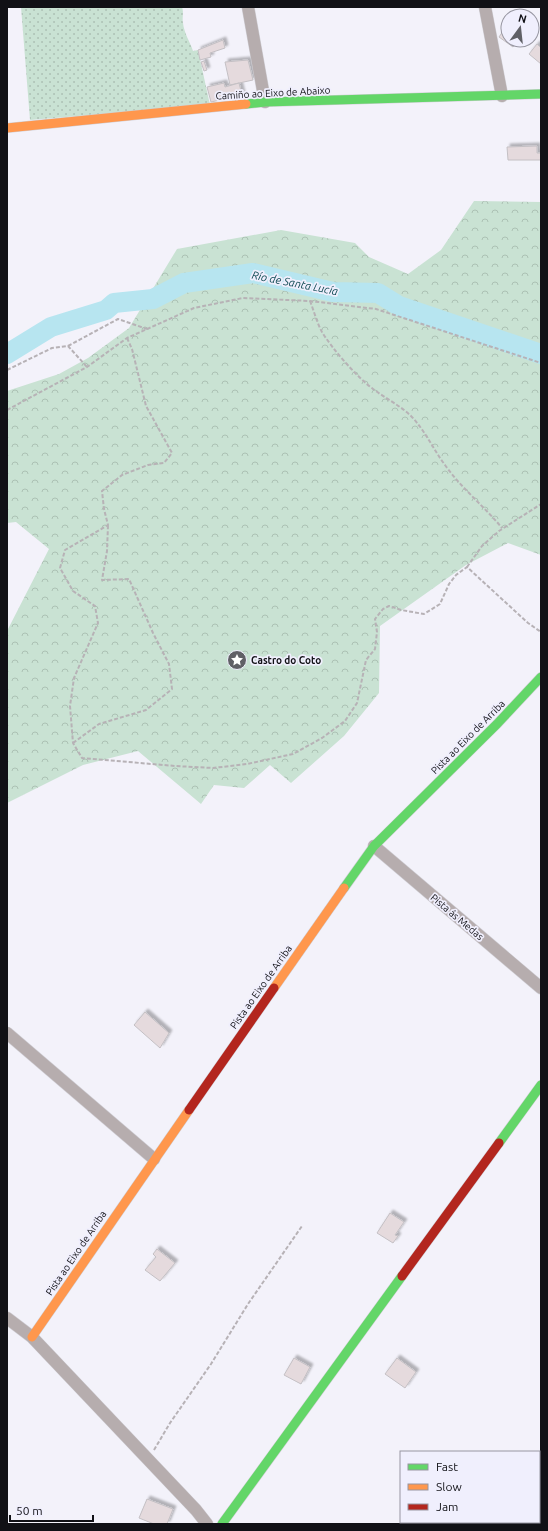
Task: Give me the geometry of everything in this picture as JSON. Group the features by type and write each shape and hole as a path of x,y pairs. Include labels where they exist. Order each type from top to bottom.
{"street":[{"path":"248,7 265,102"},
{"path":"485,7 502,96"},
{"name":"Camiño ao Eixo de Abaixo","path":"7,128 265,102 541,94"},
{"name":"Pista ao Eixo de Arriba","path":"32,1337 154,1159 374,846 497,724 541,677"},
{"name":"Pista ás Medas","path":"374,846 541,988"},
{"path":"7,1032 154,1159"},
{"path":"222,1524 541,1086"},
{"path":"7,1318 32,1337 208,1524"}],"path":[{"path":"7,410 87,367 127,338 194,308 244,298 310,301 376,309 541,363"},
{"path":"310,301 322,331 335,349 372,388 400,407 410,416 424,433 445,465 460,484 502,528"},
{"path":"7,370 52,348 68,346 118,319 147,329"},
{"path":"73,743 99,724 146,710 172,689 169,664 153,633 129,579 102,580 107,551 108,525 102,491 122,475 148,466 164,463 172,453 146,406 132,349 127,338"},
{"path":"68,346 87,367"},
{"path":"108,525 65,550 60,568 73,591 94,606 98,623 74,678 70,706 73,743 82,758 182,767 213,768 247,764 293,754 322,738 345,721 357,704 366,660 375,649 376,619 384,609 390,606 401,610 424,614 440,604 449,584 456,575 467,567 482,546 502,528 541,504"},
{"path":"467,567 528,623 541,632"},
{"path":"148,1460 170,1423 211,1364 248,1304 302,1226"}],"green space":[{"path":"21,7 182,7 185,30 193,51 198,50 210,105 30,120"},
{"path":"474,201 541,202 541,555 508,543 466,565 380,626 379,693 344,736 291,783 270,765 244,788 214,785 201,804 138,751 83,765 7,803 7,631 49,549 16,522 7,523 7,391 59,374 88,358 129,328 177,249 281,230 355,243 369,257 408,274 441,250"}],"building":[{"path":"223,40 225,48 210,53 211,57 200,60 198,50"},
{"path":"540,47 541,64 529,54 534,48"},
{"path":"248,60 253,80 230,85 225,62"},
{"path":"204,61 207,70 204,71 201,62"},
{"path":"224,83 225,87 239,83 242,95 211,102 207,87"},
{"path":"537,146 537,153 541,153 541,160 508,160 507,147"},
{"path":"145,1012 169,1033 160,1048 134,1025"},
{"path":"390,1213 404,1222 395,1235 398,1236 393,1243 377,1233"},
{"path":"157,1249 175,1263 160,1281 145,1270 156,1257 153,1254"},
{"path":"294,1358 310,1367 301,1384 284,1375"},
{"path":"397,1358 416,1372 405,1388 385,1374"},
{"path":"540,1480 541,1481 540,1504"},
{"path":"147,1499 173,1509 167,1524 154,1524 139,1518"}],"waterway":[{"name":"Río de Santa Lucía","path":"7,354 51,327 106,310 114,303 153,299 184,283 253,273 333,292 378,293 399,306 541,354"}],"traffic: fast":[{"path":"246,104 265,102 541,94"},
{"path":"344,888 374,846 497,724 541,677"},
{"path":"499,1143 541,1085"},
{"path":"222,1524 402,1276"}],"traffic: slow":[{"path":"7,128 246,104"},
{"path":"274,988 344,888"},
{"path":"32,1337 189,1110"}],"traffic: jam":[{"path":"189,1110 274,988"},
{"path":"402,1276 499,1143"}],"place":[{"name":"Castro do Coto","path":"237,660"}]}
